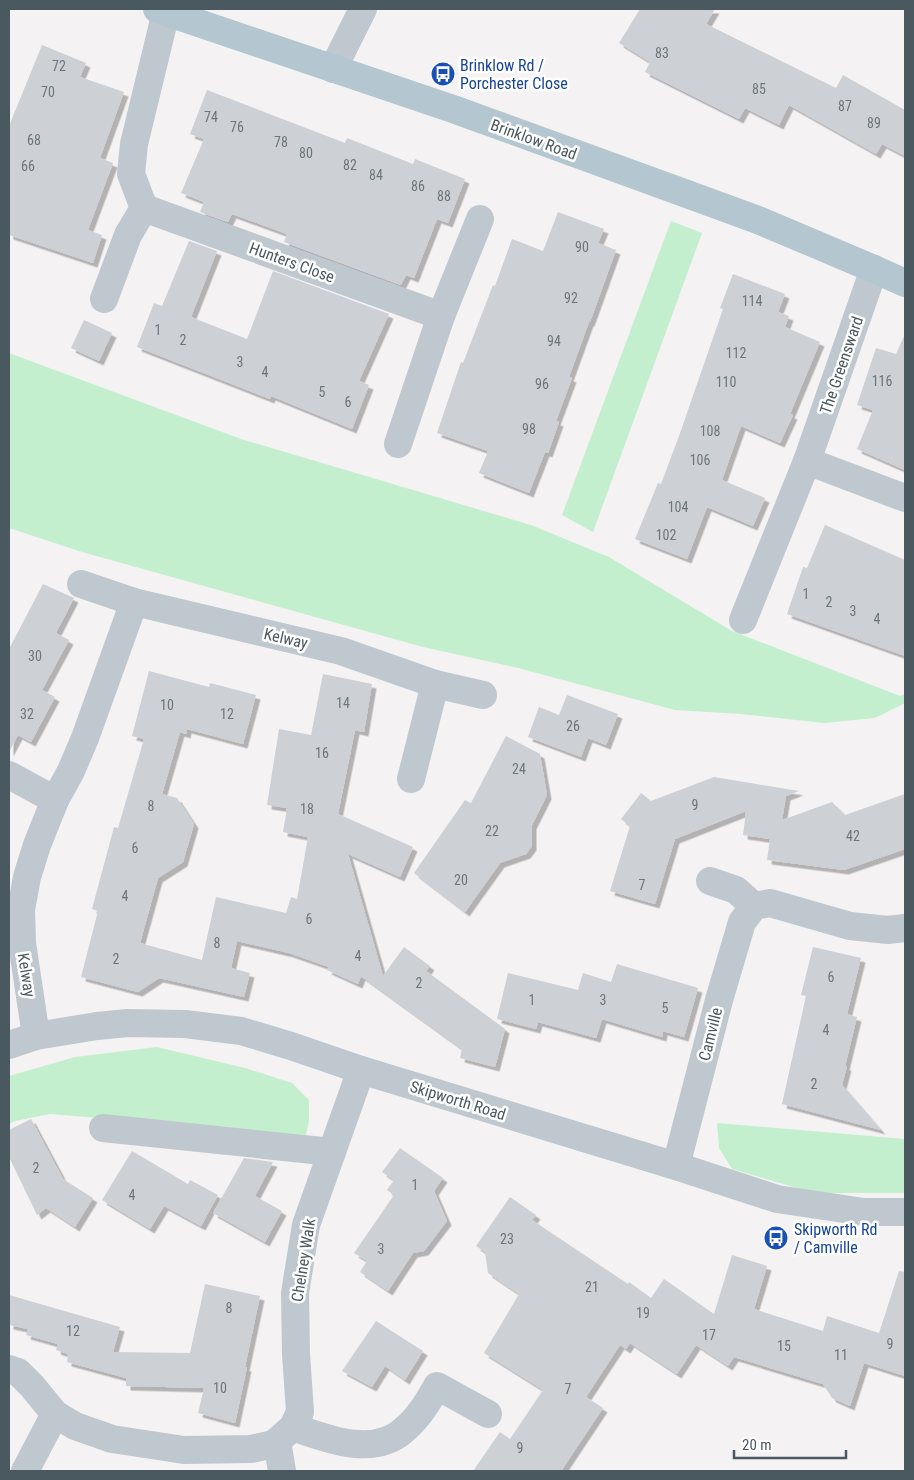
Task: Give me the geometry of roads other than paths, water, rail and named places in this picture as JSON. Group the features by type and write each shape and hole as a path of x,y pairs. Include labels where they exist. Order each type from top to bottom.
{"main road":[{"name":"Brinklow Road","path":"162,10 453,109 758,220 874,268 905,283"}],"street":[{"path":"333,69 363,9"},
{"path":"104,299 128,235 144,208 131,174 133,151 162,10"},
{"name":"Hunters Close","path":"144,208 441,316"},
{"path":"398,444 441,316 480,219"},
{"name":"The Greensward","path":"743,620 807,461 874,268"},
{"path":"807,461 905,498"},
{"name":"Kelway","path":"81,584 134,602 341,651 434,684 483,695"},
{"name":"Kelway","path":"36,1036 22,943 21,910 27,878 34,853 55,800 71,771 85,738 134,602"},
{"path":"411,779 434,684"},
{"path":"9,775 55,800"},
{"path":"710,881 736,890 754,906 770,904 850,926 888,930 905,928"},
{"name":"Camville","path":"676,1166 719,1000 742,922 754,906"},
{"name":"Skipworth Road","path":"9,1045 36,1036 120,1024 185,1024 241,1031 777,1199 864,1212 905,1212"},
{"name":"Chelney Walk","path":"282,1471 285,1434 300,1412 296,1354 295,1293 306,1225 361,1070"},
{"path":"103,1128 332,1152"},
{"path":"9,1369 18,1372 55,1414 75,1426 112,1439 184,1450 251,1449 274,1444 285,1434 356,1444 377,1444 393,1438 404,1430 422,1410 437,1386 488,1414"},
{"path":"25,1471 55,1414"}],"place":[{"name":"Brinklow Rd / Porchester Close","path":"443,74"},
{"name":"Skipworth Rd / Camville","path":"776,1238"}]}
